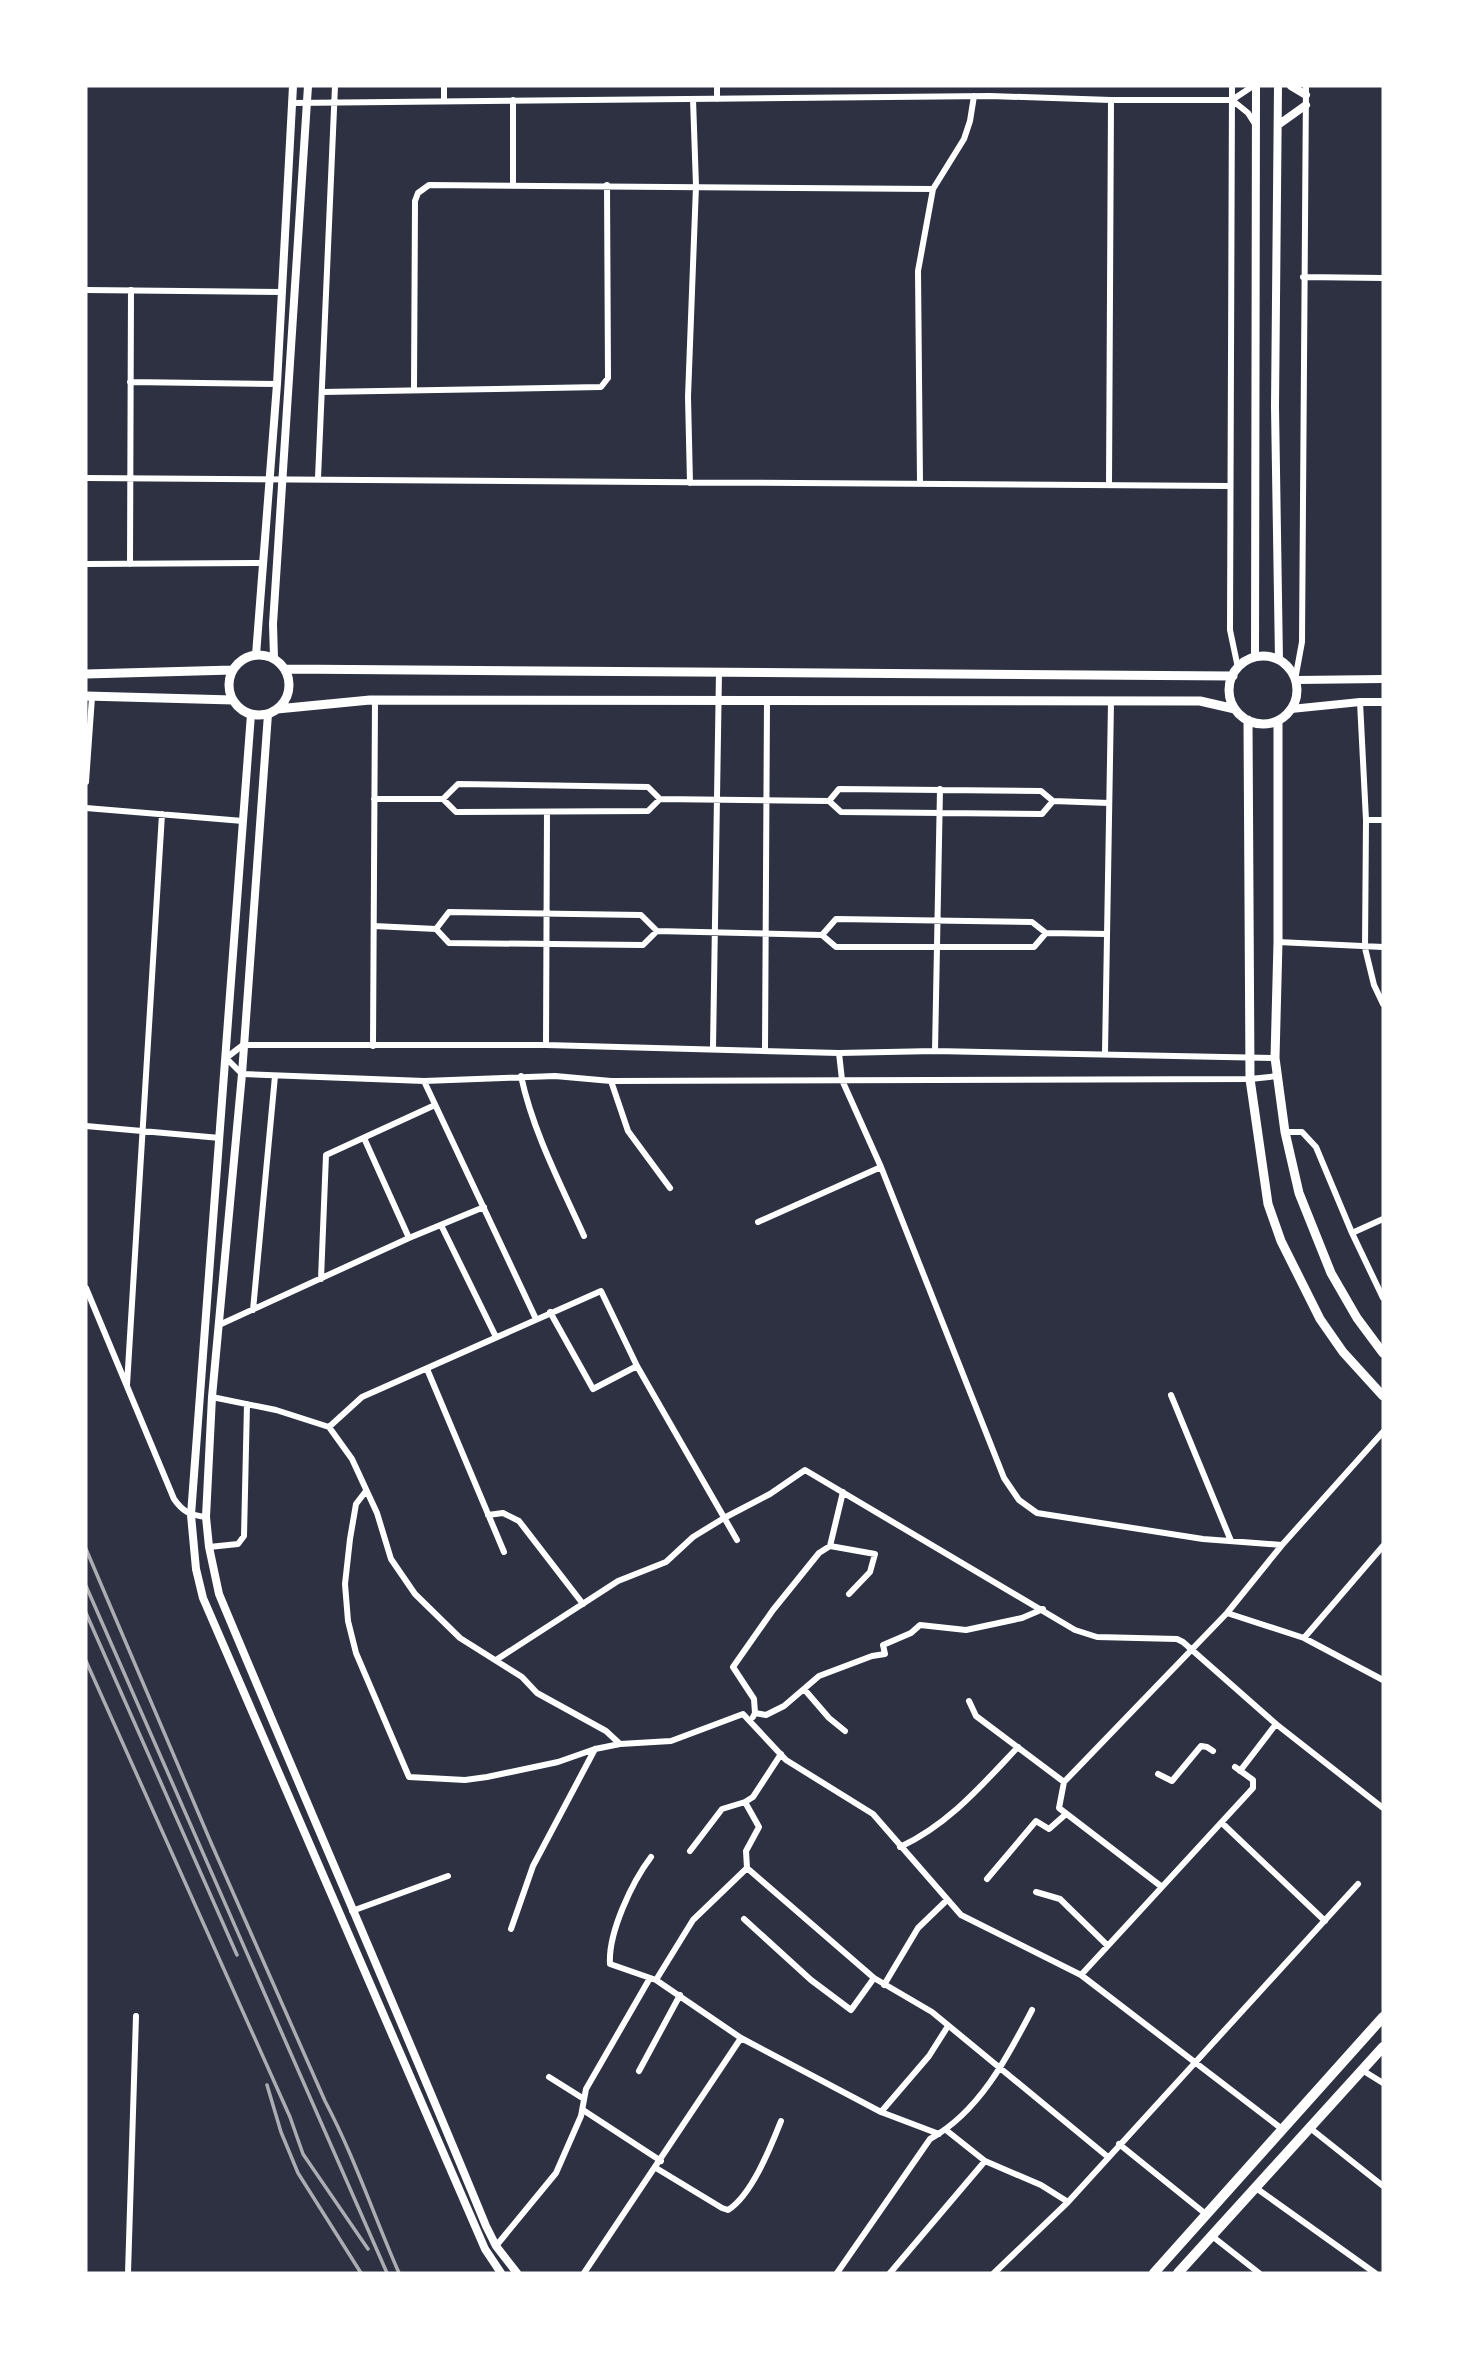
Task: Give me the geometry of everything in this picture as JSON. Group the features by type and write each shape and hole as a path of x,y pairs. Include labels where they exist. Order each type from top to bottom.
{"highway":[{"path":"1154,2273 1383,2017"},
{"path":"1178,2273 1383,2047"},
{"path":"1283,2128 1300,2140"}],"main road":[{"path":"256,655 274,658 285,668 290,683 283,704 268,714 251,714 241,709 233,700 229,685 233,670 247,657 256,655"},
{"path":"278,709 358,700 1200,701 1235,709 1248,720 1258,724 1278,721 1291,709 1297,695 1296,680 1289,668 1272,657 1255,657 1236,672 1230,693 1235,709"},
{"path":"285,668 719,672 1236,672"},
{"path":"86,674 233,670"},
{"path":"89,696 233,700"},
{"path":"1248,720 1252,1056 1250,1079 1268,1204 1275,1227 1320,1318 1343,1352 1383,1396"},
{"path":"1278,721 1275,1058 1285,1132 1299,1193 1331,1273 1357,1318 1383,1353"}],"street":[{"path":"256,655 270,478 293,86"},
{"path":"274,658 273,624 308,86"},
{"path":"318,478 335,86"},
{"path":"444,86 444,101"},
{"path":"717,86 717,99"},
{"path":"990,86 990,96"},
{"path":"1232,86 1229,486 1230,630 1236,672"},
{"path":"292,103 974,96 1232,100 1254,86"},
{"path":"1254,86 1255,657"},
{"path":"1278,86 1275,407 1279,660"},
{"path":"1291,86 1306,90 1301,642 1296,680 1383,679"},
{"path":"920,483 918,271 933,189 964,139 974,96"},
{"path":"690,483 688,397 696,186 693,99"},
{"path":"513,100 513,185"},
{"path":"1109,485 1111,100"},
{"path":"1232,100 1248,113 1255,125"},
{"path":"1278,125 1306,105"},
{"path":"414,390 416,196 421,189 429,185 933,189"},
{"path":"322,392 594,389 604,385 608,378 607,185"},
{"path":"1303,277 1383,278"},
{"path":"86,290 282,292"},
{"path":"130,564 131,290"},
{"path":"130,382 276,384"},
{"path":"86,478 1229,486"},
{"path":"86,564 262,563"},
{"path":"713,1048 719,672"},
{"path":"86,782 89,696"},
{"path":"373,1046 375,700"},
{"path":"765,1050 767,701"},
{"path":"1105,1053 1111,702"},
{"path":"1360,702 1366,820 1365,948 1374,985 1383,1004"},
{"path":"1291,709 1383,702"},
{"path":"251,714 191,1515 196,1569 203,1598 480,2236 501,2273"},
{"path":"268,714 242,1074 212,1397 206,1517 209,1547 219,1594 352,1911 496,2246 517,2273"},
{"path":"374,799 443,799 458,785 648,787 660,799 829,801 841,812 1042,814 1053,801"},
{"path":"829,801 839,789 940,789 1041,791 1053,801 1109,803"},
{"path":"935,1051 940,789"},
{"path":"443,799 456,812 648,811 660,799"},
{"path":"86,808 243,821"},
{"path":"547,812 547,1045"},
{"path":"127,1385 162,814"},
{"path":"1366,820 1383,820"},
{"path":"436,929 450,912 641,915 657,932"},
{"path":"822,935 836,919 1032,922 1046,933 1107,934"},
{"path":"374,926 436,929 449,943 643,945 657,932 822,935 836,947 1034,947 1046,933"},
{"path":"1278,942 1383,947"},
{"path":"226,1058 243,1045 547,1045 839,1053 935,1051 1275,1058"},
{"path":"839,1053 842,1080 881,1167 1004,1478 1019,1500 1037,1513 1203,1539 1282,1545"},
{"path":"226,1058 242,1074 424,1081 521,1076 611,1081 1250,1079 1278,1076"},
{"path":"253,1310 275,1076"},
{"path":"521,1076 525,1095 549,1158 584,1236"},
{"path":"424,1081 536,1319"},
{"path":"611,1081 628,1131 670,1188"},
{"path":"321,1279 326,1154 435,1105"},
{"path":"86,1126 220,1139"},
{"path":"1285,1132 1302,1132 1316,1147 1383,1298"},
{"path":"364,1138 409,1238"},
{"path":"758,1222 881,1167"},
{"path":"219,1325 409,1238 484,1208"},
{"path":"1352,1233 1383,1219"},
{"path":"441,1225 496,1337"},
{"path":"86,1288 174,1499 181,1509 191,1515 206,1517"},
{"path":"329,1427 362,1397 601,1291 637,1366 737,1540"},
{"path":"550,1312 593,1389 637,1366"},
{"path":"427,1369 503,1552"},
{"path":"1171,1395 1231,1541"},
{"path":"212,1397 276,1410 329,1427 348,1451 377,1513 391,1559 415,1594 460,1637 522,1677 537,1693 606,1731 620,1744"},
{"path":"209,1547 238,1544 244,1536 247,1404"},
{"path":"1162,1886 1059,1808 1064,1782 1227,1613 1282,1545 1383,1432"},
{"path":"496,1660 618,1581 666,1562 693,1537 770,1494 805,1470 1075,1630 1087,1635 1177,1639 1276,1724 1383,1808"},
{"path":"366,1492 356,1504 349,1539 345,1584 347,1612 356,1653 409,1777 465,1780 487,1777 558,1762 595,1749 620,1744 671,1741 743,1714 781,1754 873,1814 961,1915 1081,1975 1283,2128"},
{"path":"830,1546 843,1492"},
{"path":"488,1515 503,1513 519,1521 583,1604"},
{"path":"749,1721 755,1713 754,1699 733,1667 773,1610 819,1553 830,1546 875,1554 870,1572 849,1594"},
{"path":"1304,1638 1383,1546"},
{"path":"755,1713 766,1715 784,1706 819,1676 872,1656 885,1654 883,1645 911,1633 920,1625 966,1630 1023,1618 1043,1609"},
{"path":"1227,1613 1304,1638 1383,1680"},
{"path":"804,1689 829,1718 845,1731"},
{"path":"969,1700 976,1716 1064,1782"},
{"path":"1081,1975 1254,1786 1253,1780 1237,1769 1276,1724"},
{"path":"1158,1774 1172,1781 1201,1746 1207,1746 1213,1751"},
{"path":"901,1847 958,1810 1018,1747"},
{"path":"511,1929 533,1866 595,1749"},
{"path":"690,1851 722,1810 753,1797 781,1754"},
{"path":"745,1802 759,1826 746,1851 747,1868 874,1978 932,2012 1108,2157"},
{"path":"987,1879 1036,1821 1049,1829 1066,1814"},
{"path":"1222,1823 1325,1921"},
{"path":"651,1857 634,1880 609,1953 610,1964 653,1979 741,2038 881,2112 943,2132 985,2161 1041,2185 1068,2202"},
{"path":"496,2246 556,2173 583,2110 586,2089 653,1979 693,1920 747,1868"},
{"path":"352,1911 448,1875"},
{"path":"994,2273 1068,2202 1118,2144 1358,1884"},
{"path":"1036,1892 1060,1899 1107,1945"},
{"path":"884,1985 918,1928 947,1900"},
{"path":"744,1919 811,1980 851,2010 874,1978"},
{"path":"639,2071 680,1995"},
{"path":"837,2273 930,2139 960,2118 1001,2069 1032,2010"},
{"path":"128,2273 136,2016"},
{"path":"881,2112 929,2056 948,2026"},
{"path":"584,2273 741,2038"},
{"path":"1362,2070 1383,2083"},
{"path":"550,2077 584,2099"},
{"path":"583,2110 658,2165 729,2210 758,2173 781,2121"},
{"path":"1310,2128 1383,2186"},
{"path":"1118,2144 1207,2215"},
{"path":"890,2273 985,2161"},
{"path":"1256,2188 1375,2273"},
{"path":"1212,2236 1259,2273"}],"railway":[{"path":"86,1549 399,2273"},
{"path":"86,1586 387,2273"},
{"path":"86,1613 237,1955"},
{"path":"86,1661 290,2117 303,2154 368,2249"},
{"path":"267,2085 281,2132 298,2173 361,2273"}]}
